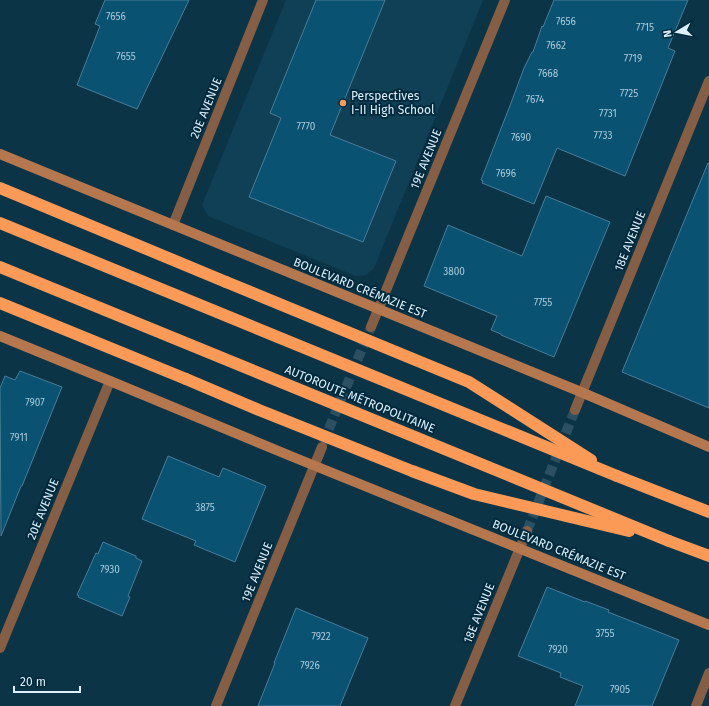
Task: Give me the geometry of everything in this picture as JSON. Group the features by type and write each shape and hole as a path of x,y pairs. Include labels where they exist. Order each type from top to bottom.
{"highway":[{"path":"0,188 469,382 617,476"},
{"path":"0,223 617,476 709,512"},
{"name":"AUTOROUTE MÉTROPOLITAINE","path":"0,267 669,541 709,556"},
{"path":"0,303 412,471 474,494 669,541"}],"main road":[{"name":"BOULEVARD CRÉMAZIE EST","path":"0,154 581,392 709,447"},
{"name":"BOULEVARD CRÉMAZIE EST","path":"0,336 315,466 709,625"}],"street":[{"name":"20E AVENUE","path":"172,225 263,0"},
{"name":"19E AVENUE","path":"371,327 505,0"},
{"name":"18E AVENUE","path":"574,410 709,81"},
{"name":"20E AVENUE","path":"0,648 110,381"},
{"name":"19E AVENUE","path":"216,706 322,447"},
{"name":"18E AVENUE","path":"455,706 526,531"},
{"path":"696,706 709,673"}],"shaded area":[{"name":"Perspectives I-II High School","path":"286,0 483,0 374,268 366,275 356,276 208,216 202,205"}],"building":[{"path":"105,0 189,0 137,109 77,85 100,26 95,24"},
{"path":"316,0 385,0 330,135 396,161 363,242 249,197 281,118 270,113"},
{"path":"554,0 688,0 668,48 675,51 625,176 557,148 534,204 482,183 483,181 481,180 524,68 533,52 542,26 543,27"},
{"path":"709,163 709,408 622,372"},
{"path":"546,196 610,222 554,357 491,330 497,316 424,286 448,225 522,256"},
{"path":"20,371 62,387 1,536 0,388 5,376 15,380"},
{"path":"168,456 219,477 223,468 266,486 235,562 194,545 196,541 142,519"},
{"path":"103,542 136,556 136,558 142,561 122,616 78,597 79,596 77,595 96,553 98,554"},
{"path":"547,587 609,610 608,612 679,640 652,706 575,706 583,686 560,677 561,673 518,656"},
{"path":"296,608 368,638 340,706 258,706"}],"tunnel":[{"path":"323,443 371,327"},
{"path":"527,531 575,410"}],"place":[{"name":"Perspectives I-II High School","path":"343,103"}]}
